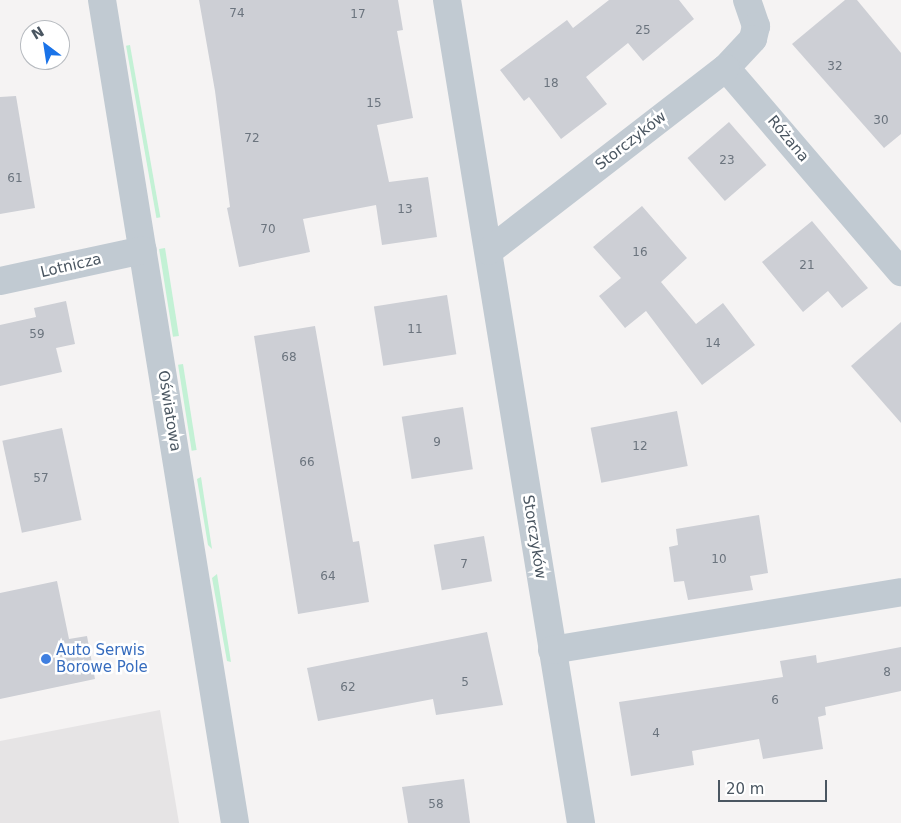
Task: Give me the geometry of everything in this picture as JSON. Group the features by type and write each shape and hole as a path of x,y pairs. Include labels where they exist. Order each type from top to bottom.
{"street":[{"name":"Oświatowa","path":"102,0 235,823"},
{"name":"Storczyków","path":"447,0 581,823"},
{"path":"726,68 753,39 756,26 747,0"},
{"name":"Storczyków","path":"489,251 726,68"},
{"name":"Różana","path":"726,68 901,272"},
{"name":"Lotnicza","path":"0,281 143,250"},
{"path":"552,650 901,592"}],"shaded area":[{"path":"160,710 179,823 0,823 0,741"}],"green space":[{"path":"130,45 160,217 156,218 126,46"},
{"path":"165,248 179,336 173,337 159,249"},
{"path":"183,364 197,450 192,451 178,365"},
{"path":"201,477 212,549 208,545 197,479"},
{"path":"217,574 231,662 227,661 212,578"}],"building":[{"path":"199,0 398,0 403,30 397,31 413,118 377,125 389,182 428,177 437,237 382,245 376,205 303,219 310,252 239,267 227,208 230,207 215,91"},
{"path":"609,0 679,0 694,19 643,61 628,43 586,77 607,104 561,139 529,97 524,101 500,70 567,20 573,28"},
{"path":"845,0 857,0 901,53 901,134 884,148 792,44"},
{"path":"16,96 35,208 0,214 0,97"},
{"path":"729,122 766,165 725,201 687,158"},
{"path":"642,206 687,258 661,282 696,324 723,303 755,345 702,385 646,311 625,328 599,296 621,278 593,247"},
{"path":"812,221 868,288 842,308 828,291 803,312 762,262"},
{"path":"447,295 456,354 383,366 374,307"},
{"path":"66,301 75,344 56,348 62,372 0,386 0,325 36,317 34,308"},
{"path":"901,322 901,423 851,366"},
{"path":"315,326 353,542 359,541 369,602 298,614 254,336"},
{"path":"463,407 473,469 412,479 402,417"},
{"path":"677,411 688,466 601,483 591,428"},
{"path":"62,428 82,520 22,533 2,441"},
{"path":"759,515 768,573 750,576 753,590 688,600 684,581 674,582 669,547 678,545 676,529"},
{"path":"484,536 492,581 442,590 434,545"},
{"name":"Auto Serwis Borowe Pole","path":"57,581 69,639 87,636 95,679 0,699 0,593"},
{"path":"487,632 503,705 436,715 433,699 318,721 307,668"},
{"path":"901,647 901,691 825,707 826,715 818,717 823,749 763,759 759,739 692,751 694,765 631,776 619,702 783,677 780,661 816,655 817,663"},
{"path":"464,779 470,823 408,823 402,787"}],"place":[{"name":"Auto Serwis Borowe Pole","path":"46,659"}]}
